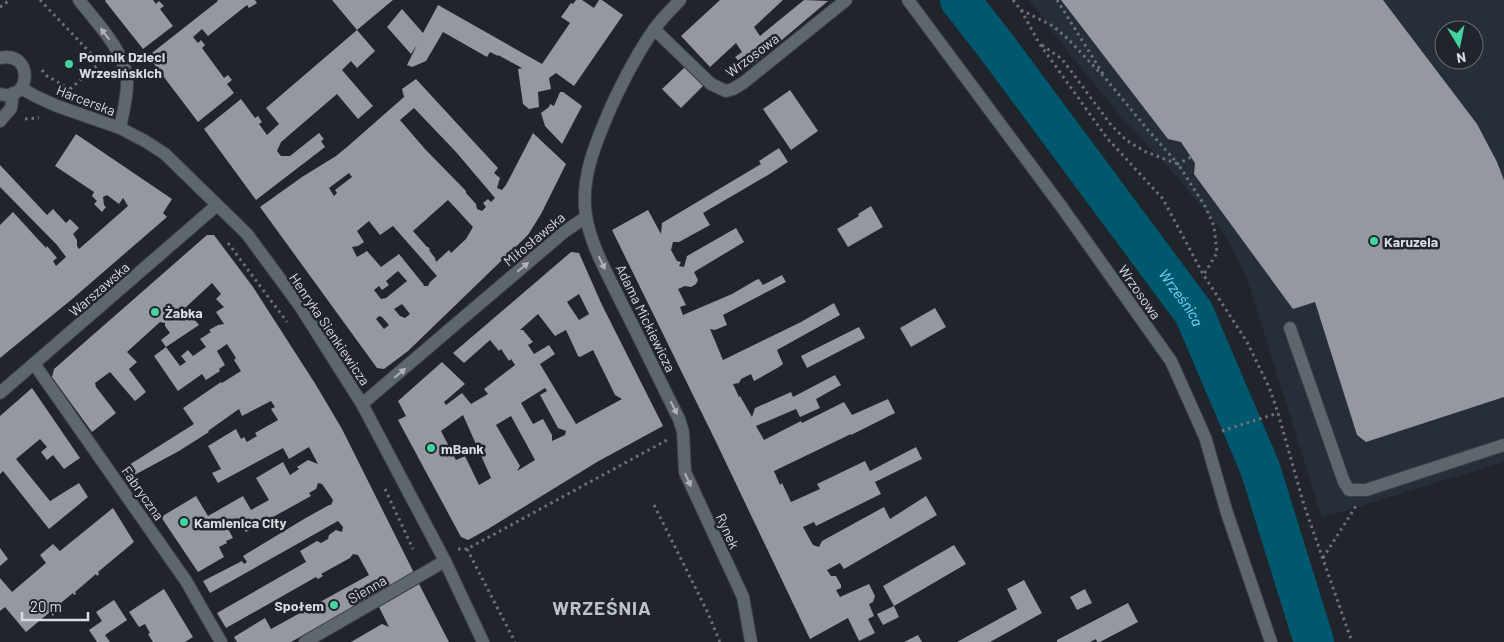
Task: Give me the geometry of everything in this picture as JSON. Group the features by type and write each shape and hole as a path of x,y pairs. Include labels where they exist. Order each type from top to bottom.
{"street":[{"name":"Harcerska","path":"17,91 120,128 127,80 124,65 117,50 79,0"},
{"name":"Miłosławska","path":"362,404 559,237 586,217 584,192 587,172 594,149 622,84 637,55 654,29 680,0"},
{"name":"Wrzosowa","path":"654,29 711,84 726,91 743,83 846,0"},
{"name":"Wrzosowa","path":"908,0 1061,206 1171,361 1205,437 1227,513 1271,642"},
{"path":"0,58 11,57 20,62 25,75 25,80 17,91 11,108 0,121"},
{"path":"0,94 8,95 17,91"},
{"name":"Henryka Sienkiewicza","path":"120,128 165,154 246,234 294,298 362,404 445,561 484,642"},
{"name":"Warszawska","path":"0,394 216,206"},
{"name":"Adama Mickiewicza","path":"586,217 594,248 683,432"},
{"path":"1290,328 1344,482 1350,490 1366,490 1504,445"},
{"name":"Fabryczna","path":"35,365 186,581 221,642"},
{"name":"Rynek","path":"683,432 685,472 743,598 751,642"},
{"name":"Sienna","path":"305,642 445,561"}],"path":[{"path":"0,7 10,0"},
{"path":"40,0 100,63"},
{"path":"1013,0 1021,10 1039,43 1107,138 1163,199 1203,274 1247,342 1269,387 1304,505 1352,642"},
{"path":"1057,0 1106,79"},
{"path":"1021,10 1053,26 1068,39 1106,79 1178,164 1205,206 1214,226 1217,253 1203,274"},
{"path":"1039,43 1062,59 1111,124 1126,140 1146,152 1178,164"},
{"path":"65,92 105,59"},
{"path":"1178,164 1190,156"},
{"path":"226,240 289,324"},
{"path":"1217,433 1278,413"},
{"path":"515,642 468,549 683,432"},
{"path":"382,482 412,549"},
{"path":"1323,558 1366,490"},
{"path":"654,505 707,611 720,642"}],"shaded area":[{"name":"Karuzela","path":"1029,0 1504,0 1504,462 1322,518 1247,278 1225,235 1171,170 1121,117"}],"building":[{"path":"106,0 153,0 156,4 159,1 164,6 160,9 173,26 143,49"},
{"path":"217,0 255,0 257,3 249,8 247,5 208,36 202,29 193,37 198,43 201,40 205,45 202,48 224,78 228,75 232,80 227,84 234,93 198,122 148,56"},
{"path":"332,0 393,0 357,30"},
{"path":"576,0 582,0 594,8 599,0 602,0 623,15 574,86 556,73 549,78 551,89 538,92 539,107 529,109 523,104 518,69 522,68 490,52 487,57 443,32 426,61 412,67 407,65 417,45 411,54 387,27 402,9 423,33 438,5 542,64 570,23 561,17 571,3 573,4"},
{"path":"720,0 783,0 754,27 760,36 804,0 828,1 746,69 735,57 742,52 736,43 710,67 681,36"},
{"name":"Karuzela","path":"1061,0 1383,0 1434,67 1434,70 1436,70 1477,124 1497,162 1504,180 1504,397 1366,442 1357,435 1315,302 1293,309 1194,174 1195,163 1181,142 1168,139"},
{"path":"357,30 375,51 357,68 351,61 342,70 373,106 358,119 337,94 281,142 277,151 281,156 290,156 319,133 324,139 321,141 325,147 256,200 204,129 241,99 255,118 258,116 262,122 259,124 267,135 279,124 266,108"},
{"path":"685,67 703,86 681,108 662,89"},
{"path":"416,79 498,168 494,173 500,178 497,188 502,190 506,185 533,133 566,164 541,214 528,235 408,351 384,369 377,368 260,207 347,147 404,97 402,89","holes":["414,108 456,152 495,198 491,202 488,199 483,203 486,207 482,211 477,209 476,204 466,191 400,120","349,173 352,177 335,190 337,193 334,196 329,188","448,200 473,227 466,239 451,253 449,250 436,262 430,249 413,231","369,221 380,235 393,226 437,276 428,286 423,286 399,254 381,267 367,251 357,257 352,247 364,242 357,231","398,271 407,281 386,298 381,299 374,290 379,286 382,290 389,285 386,281","402,304 410,314 405,318 400,316 394,309","379,316 389,325 384,329 376,319"]},
{"path":"790,90 818,131 791,150 763,109"},
{"path":"560,92 563,92 582,106 562,144 545,126 541,113 550,104 554,106"},
{"path":"76,134 172,199 163,213 167,217 0,358 0,225 13,212 57,258 53,261 56,266 66,257 57,245 0,187 0,165 47,215 53,209 66,223 70,219 79,228 73,234 79,249 128,206 123,198 119,204 107,195 103,197 106,207 102,212 94,204 97,201 92,196 94,192 55,166"},
{"path":"779,148 788,162 703,213 710,225 679,242 673,242 671,250 677,261 681,262 679,266 684,267 687,256 736,228 744,242 694,272 698,280 696,284 691,287 685,286 678,289 686,305 680,307 683,315 732,294 756,280 759,279 763,285 782,275 786,282 723,315 727,325 715,330 710,329 723,360 801,322 834,303 840,315 777,350 783,364 754,381 751,374 741,379 739,383 733,384 739,397 752,417 755,408 791,392 793,397 835,375 841,385 816,399 820,408 800,417 796,409 756,426 764,440 844,402 852,415 888,399 895,413 774,471 791,502 820,489 817,484 865,461 870,471 916,447 922,459 875,482 881,494 816,526 814,522 803,527 813,545 819,547 822,541 884,507 890,519 926,496 937,515 844,569 840,563 827,570 831,576 836,576 841,585 841,588 836,590 840,597 869,584 875,596 873,602 869,604 874,616 868,619 875,633 859,641 848,618 810,639 612,230 648,210 661,234 662,223 761,164 759,161"},
{"path":"871,206 883,227 848,247 837,229 859,216 858,214"},
{"path":"207,235 214,235 253,287 316,385 342,429 414,573 291,642 237,642 234,637 265,618 271,629 369,575 358,555 353,554 350,558 321,574 323,576 318,579 316,577 226,628 217,613 306,562 300,551 317,541 321,543 328,539 329,535 336,530 342,532 343,527 338,521 210,593 203,581 242,561 244,564 247,562 243,556 331,505 333,500 322,484 318,483 316,489 309,493 311,496 246,532 237,518 226,525 233,538 219,547 224,557 198,572 161,517 196,496 208,516 243,496 251,510 269,500 256,478 283,462 290,475 299,469 297,467 308,460 318,464 309,447 289,459 283,448 218,483 212,473 221,469 208,446 236,429 241,439 244,437 247,442 257,436 255,433 278,420 271,409 275,407 271,401 242,416 239,409 209,432 179,451 127,479 121,470 194,424 183,408 241,371 234,360 236,358 227,344 217,351 225,365 219,369 220,371 206,380 202,374 178,391 154,356 166,347 161,340 170,333 165,323 160,322 127,352 137,362 129,369 146,392 135,401 110,372 95,383 116,413 92,432 52,377 54,369","holes":["212,283 221,294 216,299 224,307 216,312 224,324 209,330 211,332 200,339 206,347 193,356 188,350 181,356 186,362 180,366 166,347 199,325 185,308"]},
{"path":"571,252 579,253 602,305 663,426 597,462 468,540 461,537 398,420 406,416 398,401 442,362 465,384 444,402 446,405 462,393 471,404 488,394 484,389 515,365 490,340 464,363 453,353","holes":["579,294 589,314 579,320 567,302","538,314 555,336 566,330 578,356 580,357 593,350 615,395 622,399 576,424 540,364 555,354 549,345 534,354 528,345 533,342 523,330 520,330","545,388 547,391 540,395 558,428 566,431 565,435 552,441 552,435 543,419 533,424 521,403","463,415 491,478 479,485 465,456 456,460 441,431","511,416 535,460 517,471 520,466 496,425"]},
{"path":"935,308 946,327 911,347 900,328"},
{"path":"859,327 865,338 807,368 801,356"},
{"path":"32,388 80,458 64,469 53,455 47,460 41,452 47,447 40,439 16,459 50,501 79,483 88,497 49,529 3,471 0,474 0,416"},
{"path":"113,508 134,542 98,572 97,576 96,574 75,592 76,594 74,595 73,593 51,611 53,616 50,612 26,632 5,607 0,611 0,578 12,592 46,563 40,555 53,544 60,551"},
{"path":"954,545 966,564 894,606 883,586"},
{"path":"0,548 8,559 0,566"},
{"path":"1024,580 1042,613 990,642 957,642 1017,609 1007,589"},
{"path":"419,584 449,642 351,642 382,624 389,627 379,607"},
{"path":"164,589 193,637 185,642 153,642 145,624 139,627 129,612"},
{"path":"1085,589 1092,603 1077,610 1070,597"},
{"path":"114,600 127,620 105,635 110,642 97,642 89,630 102,621 96,612"},
{"path":"1128,603 1138,622 1100,642 1097,642 1096,639 1090,642 1057,642 1057,640"},
{"path":"894,606 899,617 883,625 877,614"},
{"path":"918,635 922,642 904,642"}],"waterway":[{"name":"Wrześnica","path":"960,0 1194,313 1260,468 1314,642"}],"place":[{"name":"Pomnik Dzieci Wrzesińskich","path":"69,64"},
{"name":"Karuzela","path":"1374,241"},
{"name":"Żabka","path":"155,312"},
{"name":"mBank","path":"431,448"},
{"name":"Kamienica City","path":"184,522"},
{"name":"Społem","path":"334,605"}],"district":[{"name":"WRZEŚNIA","path":"602,607"}]}
